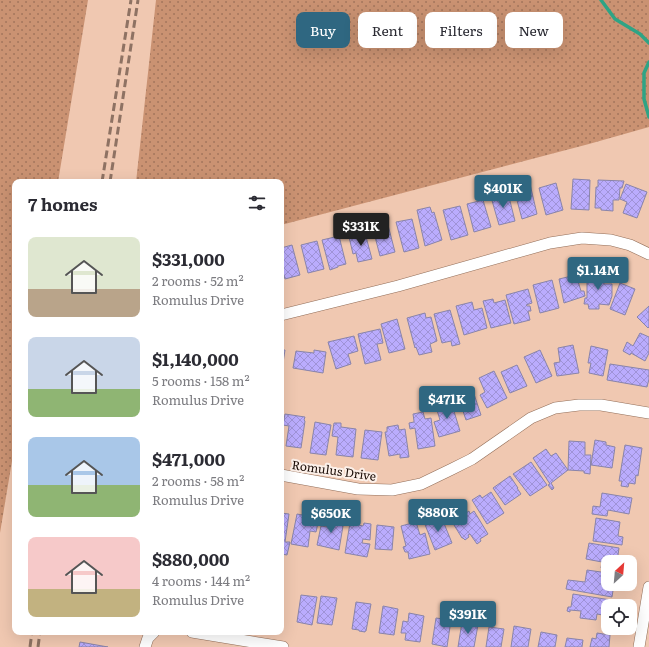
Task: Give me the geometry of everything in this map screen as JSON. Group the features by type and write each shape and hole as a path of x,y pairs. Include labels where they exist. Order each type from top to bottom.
{"street":[{"path":"284,314 398,286 550,243 582,238 611,240 630,245 649,254"},
{"name":"Romulus Drive","path":"284,476 358,489 392,490 421,484 472,459 531,418 555,408 579,405 601,405 649,413"},
{"path":"639,647 649,586"},
{"path":"145,647 148,638 151,635"},
{"path":"210,635 283,647"}],"shaded area":[{"path":"0,0 88,0 58,179 12,179 12,461 0,533"},
{"path":"156,0 649,0 649,127 284,224 284,179 136,179"}],"building":[{"path":"573,179 590,180 589,210 571,209"},
{"path":"598,180 624,181 622,188 620,188 619,200 613,200 613,211 595,208 596,187 598,187"},
{"path":"556,183 563,210 546,215 539,188"},
{"path":"530,184 537,214 522,219 514,189"},
{"path":"626,184 647,192 637,218 623,213 627,202 620,199"},
{"path":"508,193 515,221 499,225 491,197"},
{"path":"483,200 491,227 474,232 467,204"},
{"path":"460,206 468,235 451,240 443,210"},
{"path":"430,207 432,213 434,212 442,240 425,246 417,210"},
{"path":"412,219 419,248 404,252 396,222"},
{"path":"388,225 395,252 380,256 373,229"},
{"path":"365,233 372,259 358,262 356,253 353,254 349,237"},
{"path":"339,236 346,264 330,270 322,240"},
{"path":"317,241 324,269 308,273 301,245"},
{"path":"292,245 300,275 285,279 284,247"},
{"path":"587,273 604,273 604,284 612,284 612,296 609,305 599,304 599,309 589,309 588,304 584,304 585,298 587,298"},
{"path":"576,275 581,291 584,291 585,296 564,303 559,279"},
{"path":"552,280 559,308 540,313 533,285"},
{"path":"620,283 635,289 625,315 610,309"},
{"path":"528,289 532,303 526,305 530,306 531,311 528,311 530,320 514,324 506,295"},
{"path":"493,299 494,303 505,300 511,323 491,328 483,301"},
{"path":"472,302 474,310 482,308 487,328 464,335 456,306"},
{"path":"649,306 649,327 648,328 637,317"},
{"path":"450,310 460,344 452,346 451,341 442,343 434,314"},
{"path":"425,313 426,318 431,317 437,341 430,344 432,352 419,355 416,347 415,348 407,318"},
{"path":"397,319 405,349 389,353 381,324"},
{"path":"380,329 383,343 377,344 381,360 365,364 358,334"},
{"path":"640,333 649,337 649,353 645,361 631,353 630,355 623,351 627,342 633,346"},
{"path":"354,336 358,351 348,354 351,364 336,369 328,342"},
{"path":"573,345 579,373 557,376 554,363 560,362 558,348"},
{"path":"591,346 608,350 603,376 589,373 591,363 588,363"},
{"path":"314,350 326,352 323,373 293,368 296,351 314,353"},
{"path":"540,350 552,376 536,383 524,357"},
{"path":"610,364 649,370 647,387 607,380"},
{"path":"517,365 527,386 510,393 501,372"},
{"path":"494,371 507,398 487,408 480,395 485,392 479,378"},
{"path":"472,388 481,415 466,420 457,393"},
{"path":"454,401 456,407 453,408 460,431 439,437 434,422 440,420 436,407"},
{"path":"423,412 425,419 431,418 435,446 418,449 415,428 410,429 409,423 414,422 413,414"},
{"path":"285,414 305,417 301,448 286,446 289,426 284,425"},
{"path":"315,422 331,425 326,455 310,453"},
{"path":"334,423 341,423 341,427 356,429 353,457 336,455 338,437 332,436"},
{"path":"398,425 399,430 405,429 409,457 400,458 400,454 389,456 385,432 387,432 387,427"},
{"path":"365,430 382,432 378,460 361,458"},
{"path":"595,440 606,442 606,445 615,447 612,468 591,465"},
{"path":"569,441 585,442 585,455 591,455 590,474 584,473 584,471 568,470"},
{"path":"625,445 642,448 638,476 636,475 635,484 629,483 628,487 621,486 622,481 619,481"},
{"path":"546,449 551,456 556,453 568,470 551,483 554,488 552,490 548,485 550,484 533,458"},
{"path":"531,462 547,485 530,496 513,474"},
{"path":"510,476 521,494 505,505 493,488"},
{"path":"491,492 504,513 487,524 472,500 480,495 482,498"},
{"path":"602,493 632,498 629,514 608,510 607,516 592,514 593,506 600,507"},
{"path":"460,504 466,513 469,511 470,514 474,511 488,534 480,539 481,541 477,544 470,534 465,540 462,538 446,512"},
{"path":"284,513 289,514 285,542 290,542 287,555 284,554"},
{"path":"297,514 319,518 316,532 310,531 308,547 291,544"},
{"path":"441,516 452,543 435,550 424,522"},
{"path":"329,517 344,520 339,550 317,545 321,526 327,527"},
{"path":"596,518 620,522 618,536 623,537 622,545 593,541"},
{"path":"416,522 420,535 425,533 430,554 409,559 408,552 405,552 403,547 406,546 401,526"},
{"path":"350,523 363,526 364,523 371,524 370,540 363,539 362,543 370,544 367,557 345,553"},
{"path":"377,525 394,527 392,550 375,549"},
{"path":"589,543 619,548 618,555 601,555 601,562 586,559"},
{"path":"587,570 601,572 601,591 613,591 612,597 566,589 568,580 585,582"},
{"path":"573,594 605,599 601,599 601,615 597,614 596,620 580,618 581,611 567,611 568,607 571,607"},
{"path":"301,595 317,597 312,625 297,622"},
{"path":"321,596 337,598 332,625 317,623"},
{"path":"356,602 371,604 365,632 352,629"},
{"path":"383,606 398,609 394,635 379,633"},
{"path":"409,613 424,616 420,642 405,640 406,633 401,633 403,621 408,622"},
{"path":"436,618 451,620 447,647 432,644"},
{"path":"462,622 478,625 474,647 458,647"},
{"path":"514,626 531,629 528,647 511,647"},
{"path":"489,627 504,629 501,647 486,647"},
{"path":"541,632 557,635 555,647 538,647"},
{"path":"597,633 601,634 601,635 610,635 609,647 590,647 592,638 596,639"},
{"path":"567,638 583,640 582,647 565,647"},
{"path":"80,642 108,647 79,647"}],"waterway":[{"path":"601,0 615,19 640,34 649,43"},
{"path":"649,62 644,73 644,99 649,117"}],"railway":[{"path":"102,179 131,0"},
{"path":"110,179 138,0"},
{"path":"30,647 32,635"},
{"path":"38,647 40,635"}]}
